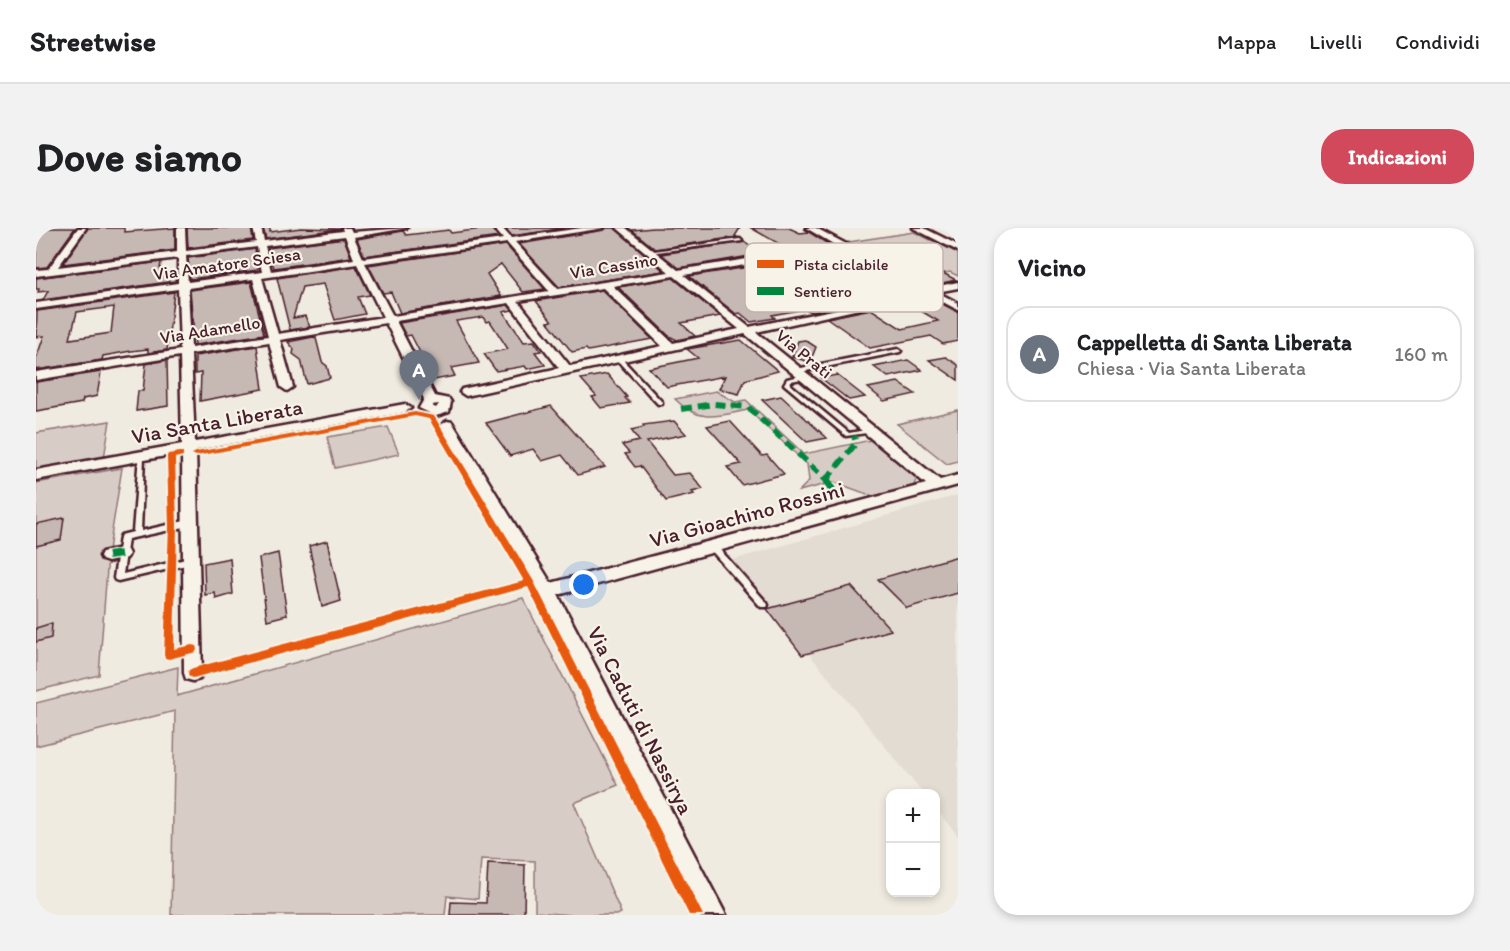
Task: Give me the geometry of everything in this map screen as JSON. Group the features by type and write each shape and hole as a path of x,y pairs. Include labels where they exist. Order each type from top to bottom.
{"street":[{"path":"51,271 82,228"},
{"path":"181,228 189,448 193,673"},
{"path":"257,228 262,275 274,338 287,387"},
{"path":"36,273 348,232 403,228"},
{"path":"498,228 555,292"},
{"name":"Via Amatore Sciesa","path":"36,306 600,228"},
{"path":"621,228 628,228"},
{"name":"Via Prati","path":"621,228 937,485"},
{"path":"810,228 839,243"},
{"path":"917,228 958,248"},
{"name":"Via Caduti di Nassirya","path":"348,232 360,261 436,408 547,591 714,915"},
{"name":"Via Cassino","path":"389,319 745,262"},
{"path":"605,284 671,348"},
{"path":"943,288 958,285"},
{"path":"510,299 567,370"},
{"path":"943,300 958,308"},
{"name":"Via Santa Liberata","path":"36,476 405,408 436,408 466,392 832,312"},
{"name":"Via Adamello","path":"36,376 389,319"},
{"name":"Via Gioachino Rossini","path":"547,591 958,480"}],"lane":[{"path":"649,252 740,240"},
{"path":"871,431 848,435 787,384 788,381 800,374 898,351"},
{"path":"619,359 660,403"},
{"path":"137,533 141,457"},
{"path":"189,523 124,537 114,555 118,578 190,561"},
{"path":"712,546 764,605"}],"shaded area":[{"path":"914,232 937,243 851,243 849,242"},
{"path":"943,246 958,253 958,276 950,272 943,273"},
{"path":"716,391 735,402 746,400 804,454 871,440 917,478 912,489 878,498 834,482 799,491 809,481 807,464 748,410 718,416 701,415 692,412 675,399"},
{"path":"958,410 958,461 947,464 897,424"},
{"path":"110,421 104,458 36,470 36,433"},
{"path":"388,427 399,454 335,468 327,437"},
{"path":"122,468 108,556 99,675 36,691 36,483"},
{"path":"958,495 958,836 940,814 940,789 920,789 732,560"},
{"path":"523,598 618,785 574,803 621,913 617,915 535,912 535,861 481,859 478,899 447,896 445,915 171,915 175,711 36,746 36,703 178,667 177,696"}],"building":[{"path":"36,228 75,228 47,267 36,268"},
{"path":"88,228 124,228 124,232 175,228 175,250 63,264"},
{"path":"187,228 251,228 253,240 188,248"},
{"path":"263,228 270,228 270,232 301,228 340,229 266,239"},
{"path":"490,228 499,237 364,256 357,239 403,231 406,235"},
{"path":"505,228 566,228 512,236"},
{"path":"615,228 664,271 559,287 519,244 604,230"},
{"path":"740,228 735,236 737,237 655,249 632,230"},
{"path":"751,228 789,228 800,233 809,232 826,243 778,243"},
{"path":"344,238 351,257 274,268 268,248"},
{"path":"745,243 745,257 679,268 661,254"},
{"path":"506,245 545,289 523,292 501,264 487,274 501,296 400,313 391,292 383,293 368,265"},
{"path":"255,249 258,270 190,279 188,258"},
{"path":"161,262 159,277 176,275 175,281 43,300 48,291 38,292 39,289 36,289 36,278"},
{"path":"356,266 370,295 358,297 365,314 335,320 323,284 302,287 293,318 305,316 310,327 290,330 277,278"},
{"path":"745,268 745,312 788,312 772,315 775,318 751,322 740,313 736,314 689,276"},
{"path":"943,273 956,280 943,283"},
{"path":"673,278 720,316 681,323 695,336 677,340 669,336 618,287"},
{"path":"251,282 264,334 195,345 190,290"},
{"path":"602,290 652,339 572,352 548,322 552,321 536,301"},
{"path":"174,292 167,350 148,353 148,349 131,351 103,356 102,360 36,370 36,359 44,336 36,337 37,311","holes":["114,307 111,333 70,339 77,312"]},
{"path":"943,304 958,312 958,341 943,344 931,336 870,348 827,318 856,312 876,312 902,329 938,321 923,312 943,312"},
{"path":"508,305 512,310 503,312 524,342 534,341 541,351 535,352 545,365 496,371 484,354 508,349 490,321 486,322 483,317 456,321 479,363 451,368 455,376 434,380 411,335 406,336 399,323"},
{"path":"316,338 322,362 327,366 330,378 307,384 301,360 293,354 294,349 288,342"},
{"path":"741,340 778,371 745,380 739,394 719,389 725,376 667,387 649,368 698,358 687,349"},
{"path":"805,340 816,347 810,362 792,357 798,341"},
{"path":"257,346 263,389 200,401 201,373 195,374 195,356"},
{"path":"946,357 958,365 958,380 929,360"},
{"path":"167,360 168,406 136,411 138,391 143,391 146,364"},
{"path":"908,360 922,370 888,377 874,367"},
{"path":"101,372 97,396 83,399 82,403 36,411 36,382"},
{"path":"607,374 630,403 601,408 592,397 596,396 581,379"},
{"path":"837,375 865,397 849,400 821,378"},
{"path":"898,382 915,394 884,401 868,388"},
{"path":"781,396 827,438 807,442 762,400"},
{"path":"551,406 605,467 578,475 562,455 542,461 533,449 510,456 486,423"},
{"path":"674,421 686,434 647,442 673,475 690,473 703,489 692,492 694,494 666,501 640,466 635,467 625,454 629,453 622,445 639,441 631,430 644,427 643,425"},
{"path":"730,421 762,456 767,455 784,474 742,485 727,467 741,464 707,426"},
{"path":"64,518 61,540 36,546 36,524"},
{"path":"327,541 341,601 322,607 309,546"},
{"path":"278,553 287,615 267,620 259,558"},
{"path":"958,556 958,593 907,608 878,579"},
{"path":"230,558 233,594 216,599 215,593 205,595 204,563"},
{"path":"851,586 891,630 802,655 767,609"},
{"path":"52,623 51,638 36,642 36,628"},
{"path":"488,863 525,865 524,915 450,915 451,902 486,903"}],"marked path":[{"path":"681,409 714,404 748,407 825,479"},
{"path":"833,492 825,479 856,443 854,436"},
{"path":"108,556 121,554"}],"cycle path":[{"path":"196,454 415,414 432,417 530,583 696,915"},
{"path":"180,454 171,456 173,526 169,655 192,649"},
{"path":"193,673 530,583"}],"place":[{"name":"Cappelletta di Santa Liberata","path":"419,400"}]}
